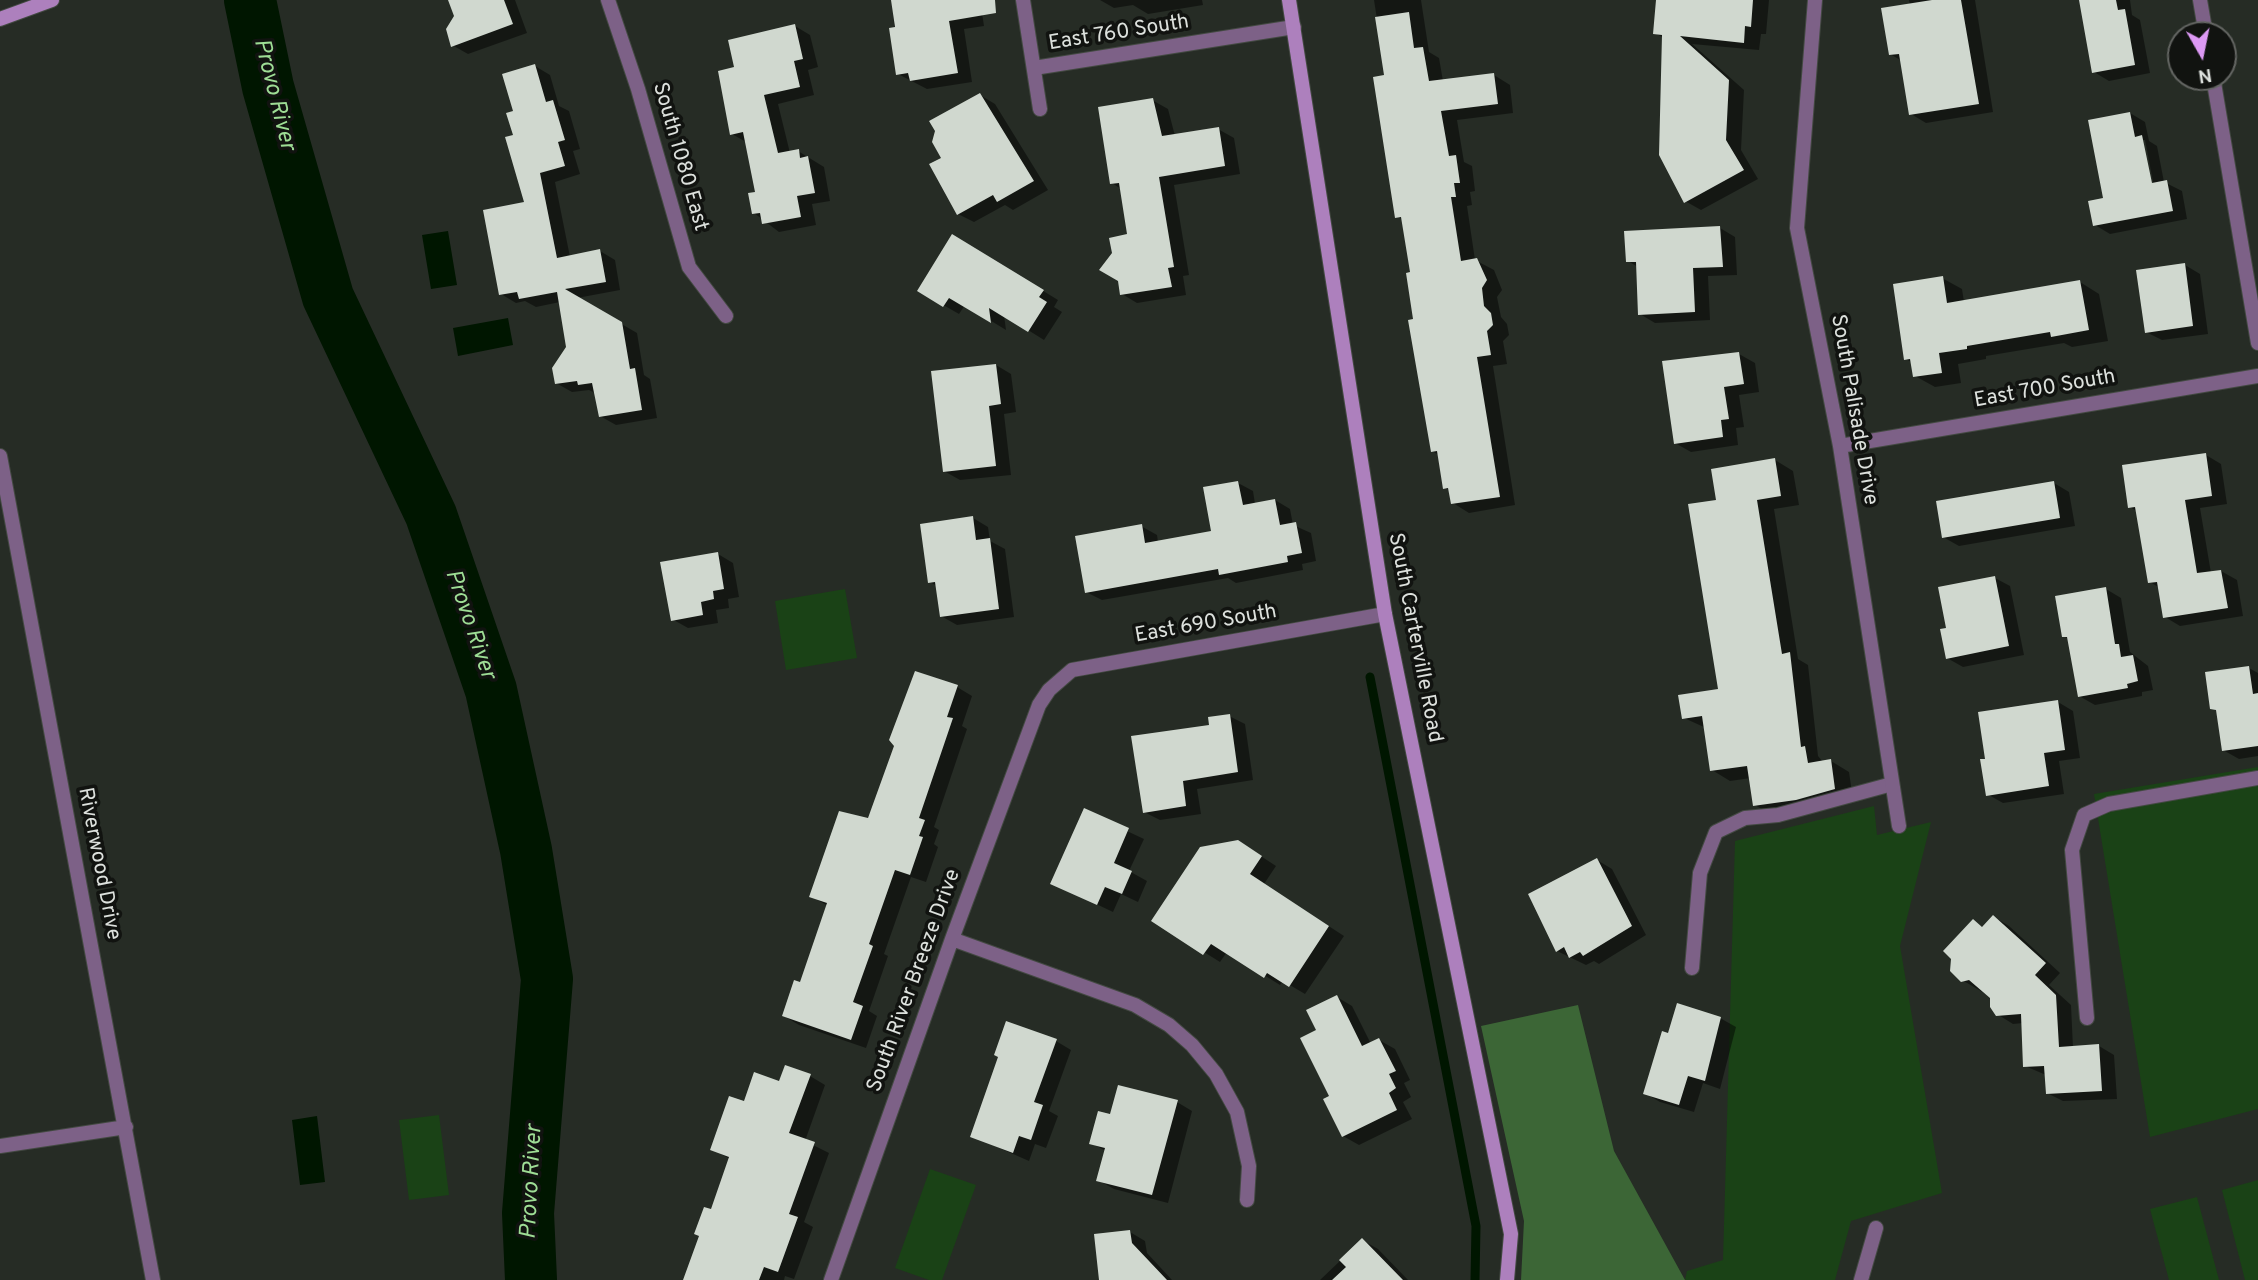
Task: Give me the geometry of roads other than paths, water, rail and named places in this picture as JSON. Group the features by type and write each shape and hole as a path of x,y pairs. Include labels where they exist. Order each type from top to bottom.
{"street":[{"path":"0,19 52,0"},
{"name":"South 1080 East","path":"608,0 638,89 689,267 726,316"},
{"path":"1023,0 1040,109"},
{"name":"South Carterville Road","path":"1289,0 1385,614 1511,1234 1507,1280"},
{"name":"South Palisade Drive","path":"1815,0 1797,228 1840,446 1899,826"},
{"path":"2200,0 2204,21"},
{"name":"East 760 South","path":"1034,68 1294,27"},
{"path":"2215,91 2258,343"},
{"name":"East 700 South","path":"1840,446 2258,376"},
{"name":"Riverwood Drive","path":"0,456 153,1280"},
{"name":"East 690 South","path":"1044,697 1059,679 1072,670 1385,614"},
{"name":"South River Breeze Drive","path":"831,1280 952,939 1044,697"},
{"path":"2087,1018 2072,850 2084,815 2109,804 2258,778"},
{"path":"1692,968 1700,873 1716,832 1745,818 1778,815 1892,784"},
{"path":"952,939 1135,1004 1169,1025 1192,1045 1216,1074 1237,1112 1244,1133 1249,1166 1247,1200"},
{"path":"0,1146 126,1127"},
{"path":"1861,1280 1875,1228"}],"waterway":[{"name":"Provo River","path":"250,0 268,87 328,297 431,515 491,690 526,850 547,979 528,1213 531,1280"},
{"path":"1370,677 1476,1226 1475,1280"}]}
